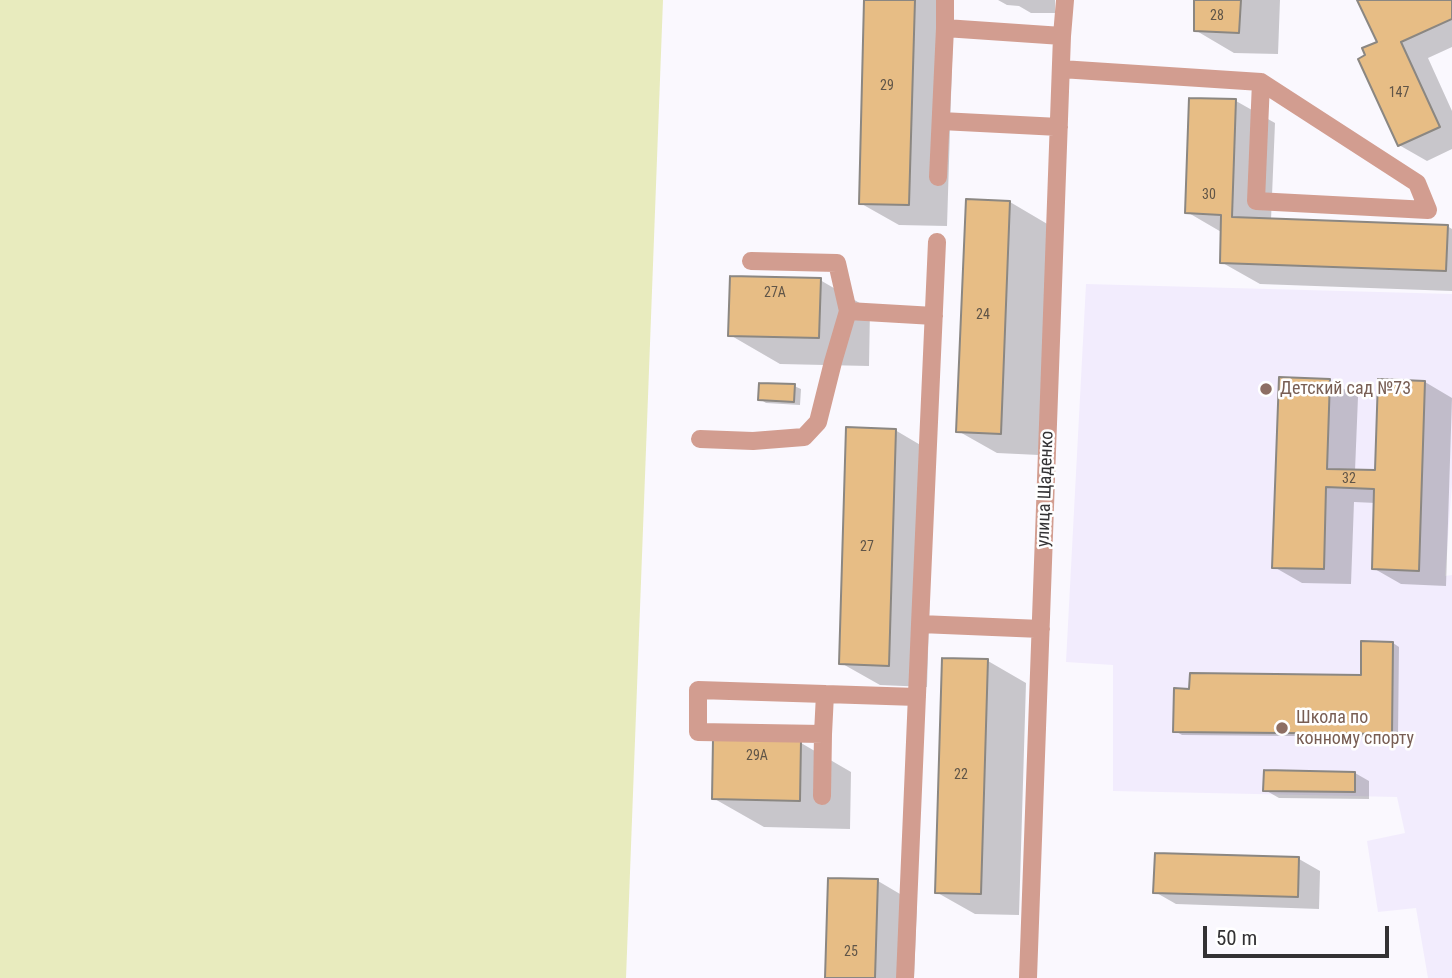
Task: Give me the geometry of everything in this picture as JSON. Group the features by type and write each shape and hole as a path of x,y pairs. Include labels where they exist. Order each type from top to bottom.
{"street":[{"path":"938,177 945,0"},
{"name":"улица Щаденко","path":"1028,978 1065,0"},
{"path":"945,28 1062,36"},
{"path":"1061,69 1261,82 1417,183 1428,210 1256,201 1261,82"},
{"path":"941,121 1059,127"},
{"path":"905,978 937,242"},
{"path":"701,439 753,441 804,437 818,422 848,310 838,263 751,261"},
{"path":"848,310 934,316"},
{"path":"920,624 1041,629"},
{"path":"823,734 698,732 698,690 917,697"},
{"path":"822,796 825,694"}],"shaded area":[{"name":"Детский сад №73","path":"1086,284 1452,294 1452,484 1445,576 1452,575 1452,978 1428,978 1416,908 1378,912 1367,841 1405,833 1397,797 1113,791 1113,665 1066,662"}],"green space":[{"path":"0,0 663,0 626,978 0,978"}],"building":[{"path":"864,0 915,0 909,205 859,204"},
{"path":"1194,0 1241,0 1239,33 1194,31"},
{"path":"1357,0 1452,0 1452,19 1401,42 1440,127 1398,146 1358,59 1365,55 1362,48 1377,42"},
{"path":"1189,98 1236,99 1232,217 1448,225 1446,271 1220,263 1221,215 1185,213"},
{"path":"966,199 1010,201 1001,434 956,432"},
{"path":"730,276 821,278 819,338 728,336"},
{"path":"1279,377 1330,379 1327,469 1375,470 1378,379 1425,381 1419,571 1372,569 1374,489 1326,487 1324,569 1272,568"},
{"path":"759,383 795,384 794,402 758,400"},
{"path":"846,427 896,429 889,666 839,664"},
{"path":"1361,641 1393,642 1392,734 1173,732 1174,688 1189,689 1190,673 1361,675"},
{"path":"942,658 988,659 981,894 935,893"},
{"path":"713,739 801,741 800,801 712,799"},
{"path":"1264,770 1355,772 1355,792 1263,791"},
{"path":"1155,853 1299,857 1298,897 1153,893"},
{"path":"828,878 878,879 875,978 825,978"}],"place":[{"name":"Детский сад №73","path":"1266,389"},
{"name":"Школа по конному спорту","path":"1282,728"}]}
